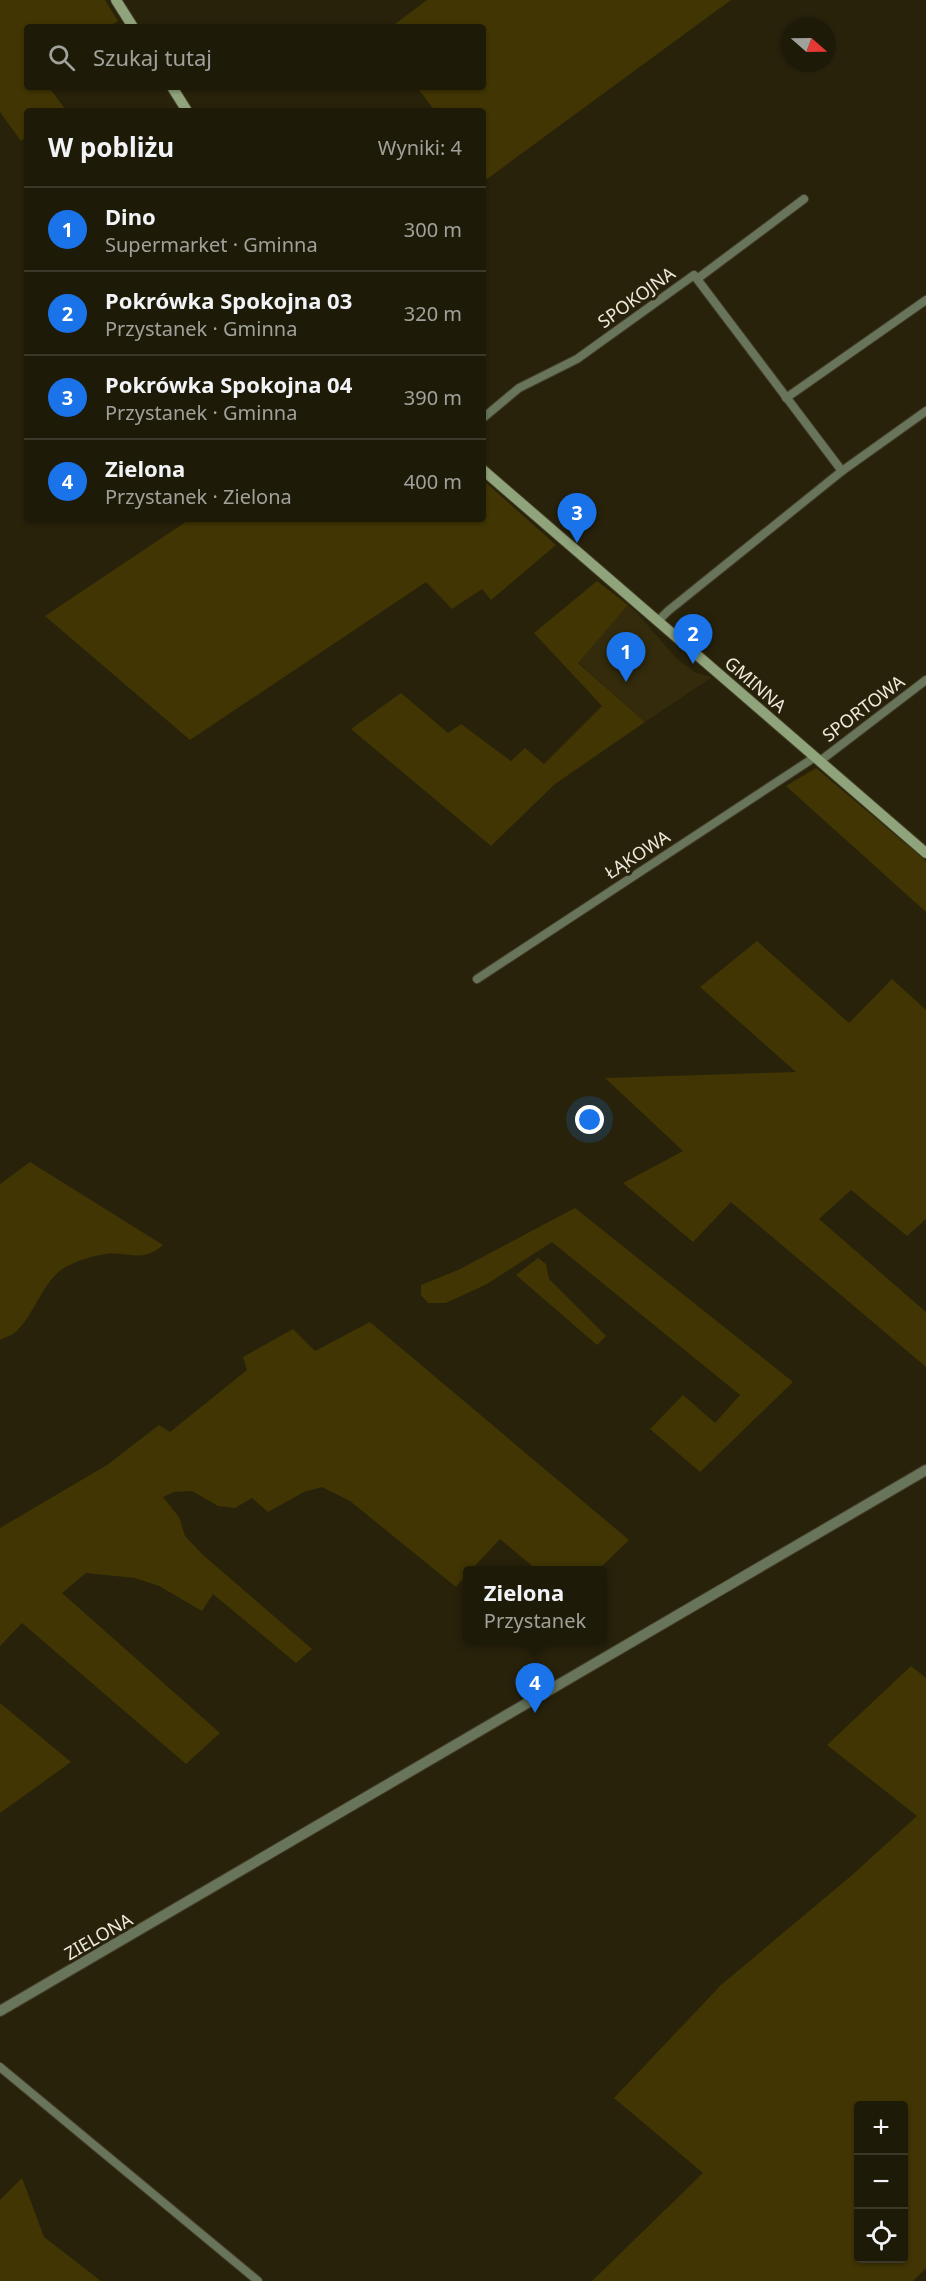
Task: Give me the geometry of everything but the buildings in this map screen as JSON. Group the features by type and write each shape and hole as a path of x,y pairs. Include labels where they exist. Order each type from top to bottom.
{"main road":[{"path":"116,0 132,24"},
{"path":"174,90 185,108"},
{"name":"GMINNA","path":"486,473 926,853"}],"street":[{"path":"697,279 804,199"},
{"name":"SPOKOJNA","path":"486,415 519,387 577,359 694,275 842,471"},
{"path":"786,398 926,300"},
{"path":"658,621 842,471 926,411"},
{"name":"SPORTOWA","path":"818,759 926,680"},
{"name":"ŁĄKOWA","path":"477,979 818,759"},
{"name":"ZIELONA","path":"0,2011 926,1470"},
{"path":"0,2067 258,2281"}],"shaded area":[{"path":"0,0 105,0 118,21 114,24 24,24 24,90 51,90 64,108 24,108 24,139 21,141 0,112"},
{"path":"427,0 731,0 487,179 486,108 433,108 419,90 486,90 486,24 395,24"},
{"path":"486,483 556,545 491,600 482,589 452,609 426,582 190,740 45,616 186,522 486,522"},
{"path":"597,581 628,605 578,663 645,722 555,784 491,846 351,729 401,693 448,733 461,724 511,761 525,748 544,764 602,706 534,633"},
{"path":"628,605 677,659 696,673 712,677 645,722 578,662"},
{"path":"816,768 926,861 926,912 786,786"},
{"path":"757,941 849,1023 892,979 926,1010 926,1219 907,1236 851,1190 819,1219 926,1312 926,1367 731,1202 693,1242 623,1183 683,1151 605,1078 796,1072 700,987"},
{"path":"30,1162 163,1245 148,1254 135,1256 105,1254 66,1267 54,1276 20,1328 0,1340 0,1184"},
{"path":"575,1208 793,1382 700,1472 650,1429 683,1395 715,1423 740,1395 552,1242 487,1284 446,1303 428,1303 421,1295 421,1285 458,1270"},
{"path":"538,1258 546,1264 549,1279 606,1336 597,1345 516,1275"},
{"path":"370,1322 629,1540 602,1566 532,1566 500,1539 475,1566 463,1566 463,1579 456,1587 350,1501 322,1487 304,1492 268,1512 252,1498 235,1508 218,1506 192,1491 174,1492 163,1497 179,1517 185,1536 203,1555 312,1649 296,1663 213,1594 202,1611 159,1586 135,1578 86,1573 62,1593 220,1733 186,1764 22,1623 0,1646 0,1528 107,1465 159,1425 170,1432 247,1370 243,1357 293,1329 315,1351"},
{"path":"911,1666 926,1678 926,2268 913,2281 592,2281 703,2173 614,2098 721,1985 851,1876 917,1816 827,1745"},
{"path":"0,1703 71,1762 0,1813"},
{"path":"22,2178 44,2237 101,2281 0,2281 0,2200"}],"place":[{"name":"Pokrówka Spokojna 04","path":"577,543"},
{"name":"Pokrówka Spokojna 03","path":"693,664"},
{"name":"Dino","path":"626,682"},
{"name":"Zielona","path":"535,1713"}]}
